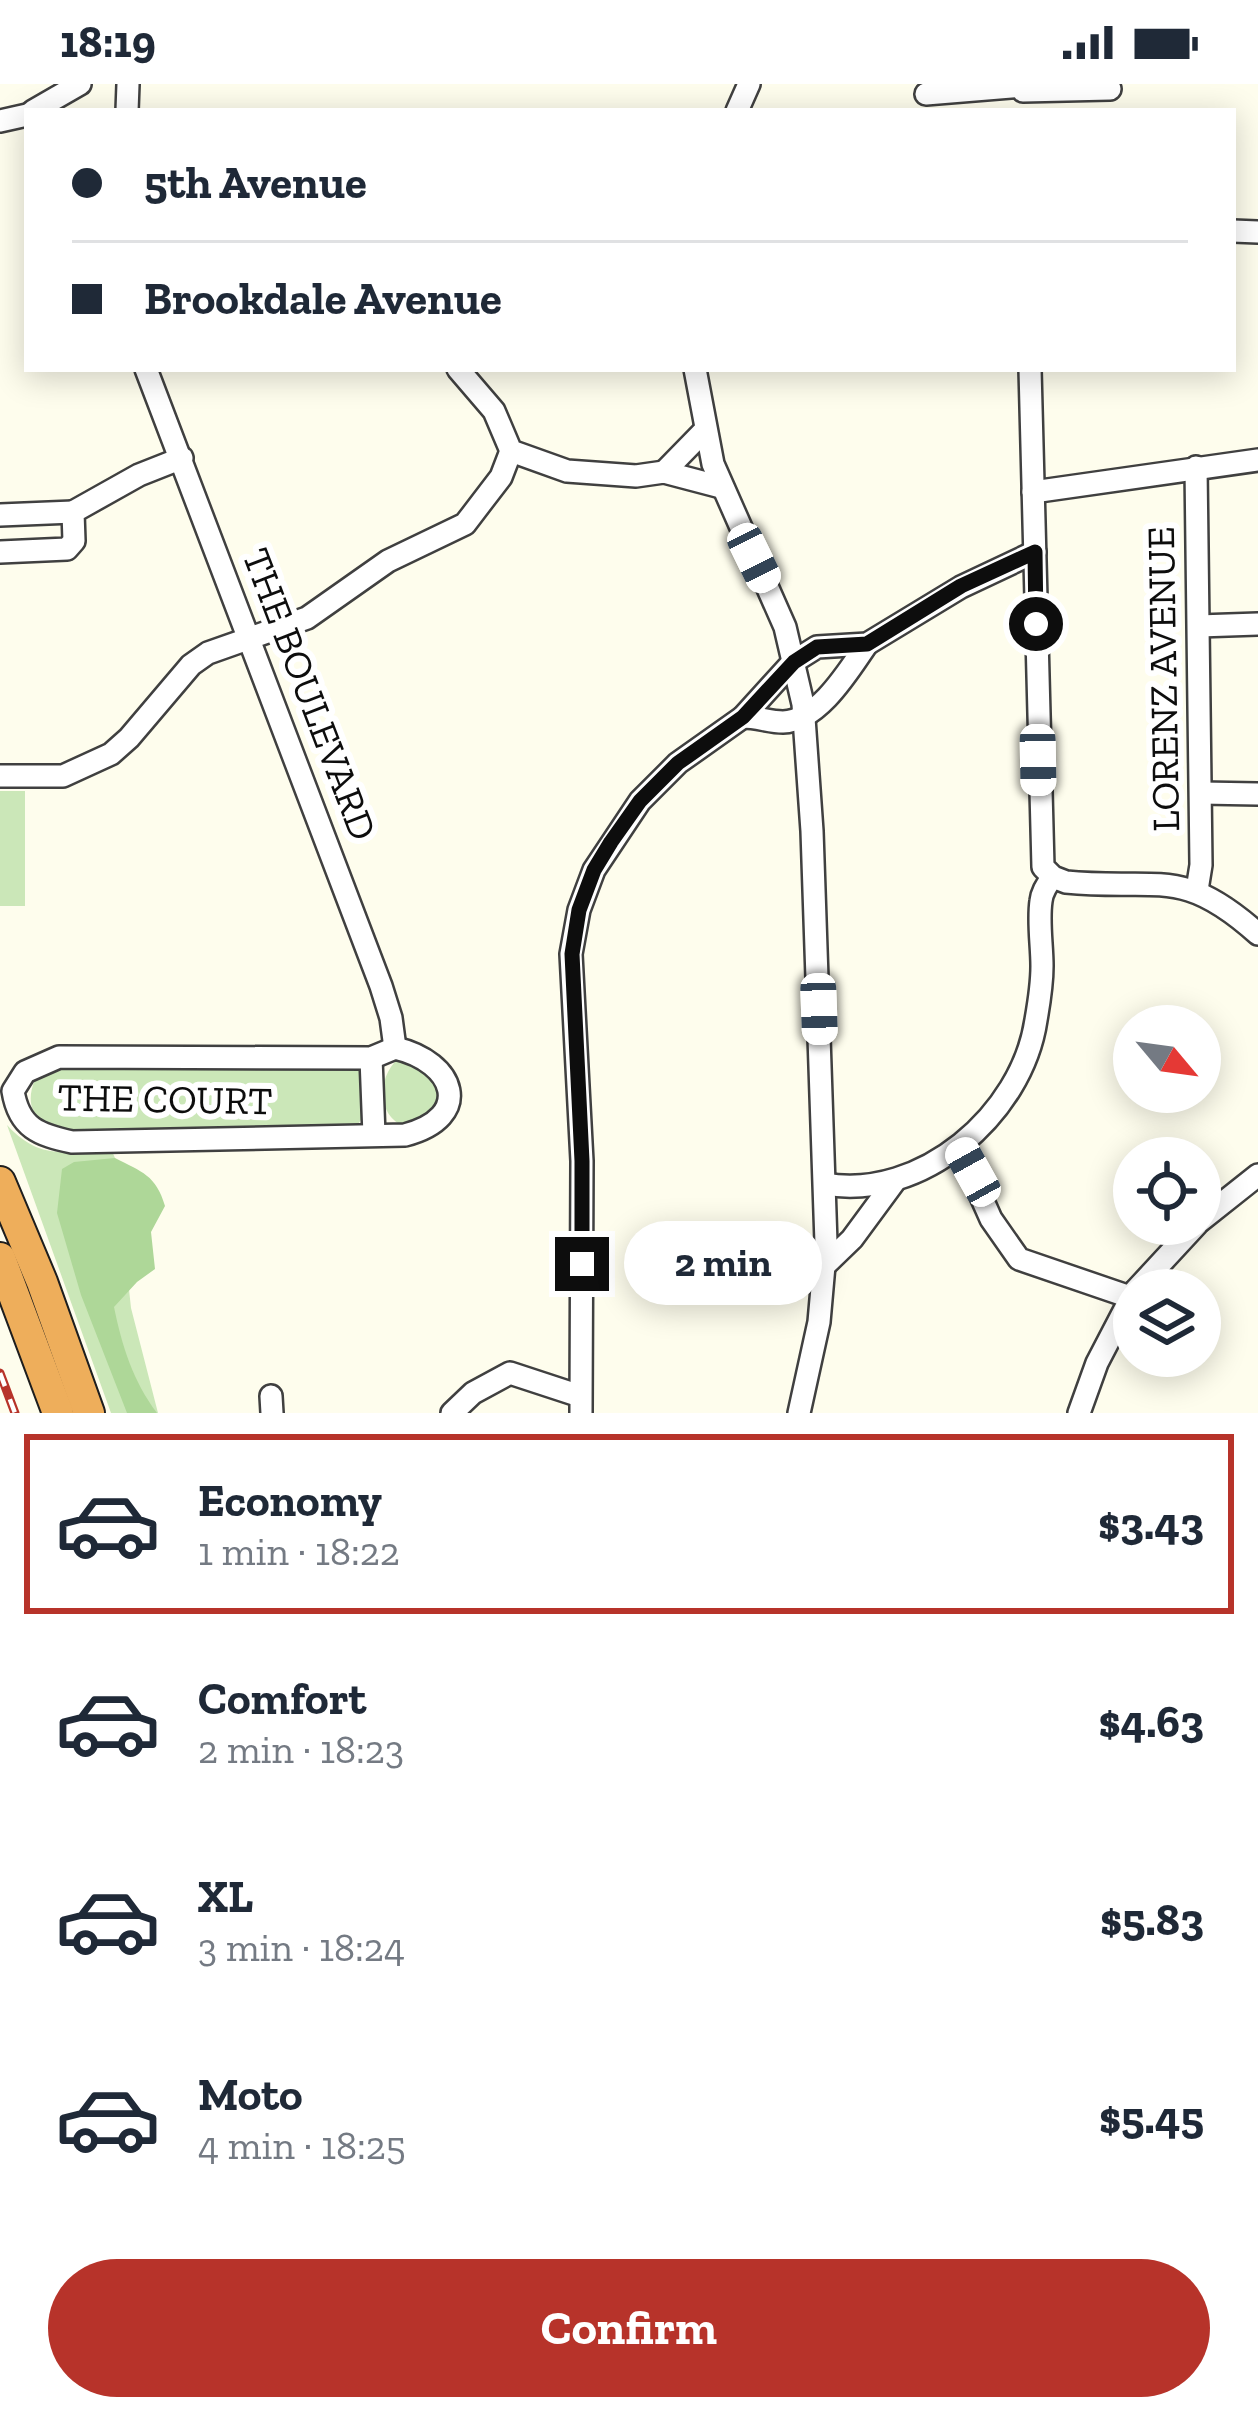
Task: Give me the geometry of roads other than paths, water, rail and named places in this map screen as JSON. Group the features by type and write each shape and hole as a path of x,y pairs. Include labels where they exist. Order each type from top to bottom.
{"highway":[{"path":"0,1183 89,1413"},
{"path":"0,1258 58,1413"}],"street":[{"path":"38,108 80,84"},
{"path":"926,94 1110,89"},
{"name":"THE BOULEVARD","path":"147,372 381,986 392,1018 395,1048"},
{"path":"0,776 63,776 87,767 129,738 191,664 208,653 307,618 388,561 465,524 501,477 511,451 494,411 461,372"},
{"path":"695,372 721,487 785,627 804,717 825,1265 813,1361 799,1413"},
{"path":"1030,372 1043,866 1053,877 1085,884 1180,885 1197,890 1225,905 1258,934"},
{"path":"664,472 705,430"},
{"path":"511,451 567,471 636,476 664,472 721,487"},
{"path":"0,514 73,512 139,475 182,458"},
{"path":"1034,492 1258,460"},
{"name":"LORENZ AVENUE","path":"1196,467 1202,865 1197,890"},
{"path":"0,552 67,549 74,541 73,512"},
{"path":"743,717 777,722 804,717 867,644 961,586 1035,552"},
{"path":"1199,626 1258,624"},
{"path":"452,1413 473,1393 510,1373 580,1404 582,1161 572,954 579,910 594,870 640,801 678,763 743,717 794,662 817,647 867,644"},
{"path":"1201,793 1258,794"},
{"path":"825,1184 856,1188 894,1182 959,1147 998,1104 1033,1041 1042,973 1041,900 1053,877"},
{"name":"THE COURT","path":"395,1048 416,1053 440,1068 448,1083 449,1098 425,1130 374,1136 72,1142 31,1130 16,1110 13,1091 37,1063 59,1057 370,1058 395,1048"},
{"path":"370,1058 374,1136"},
{"path":"959,1147 991,1219 1019,1259 1113,1287"},
{"path":"1221,1204 1258,1174"},
{"path":"825,1265 852,1239 894,1182"},
{"path":"1155,1269 1178,1245"},
{"path":"1079,1413 1113,1332"}],"railway":[{"path":"0,1373 15,1413"}]}
